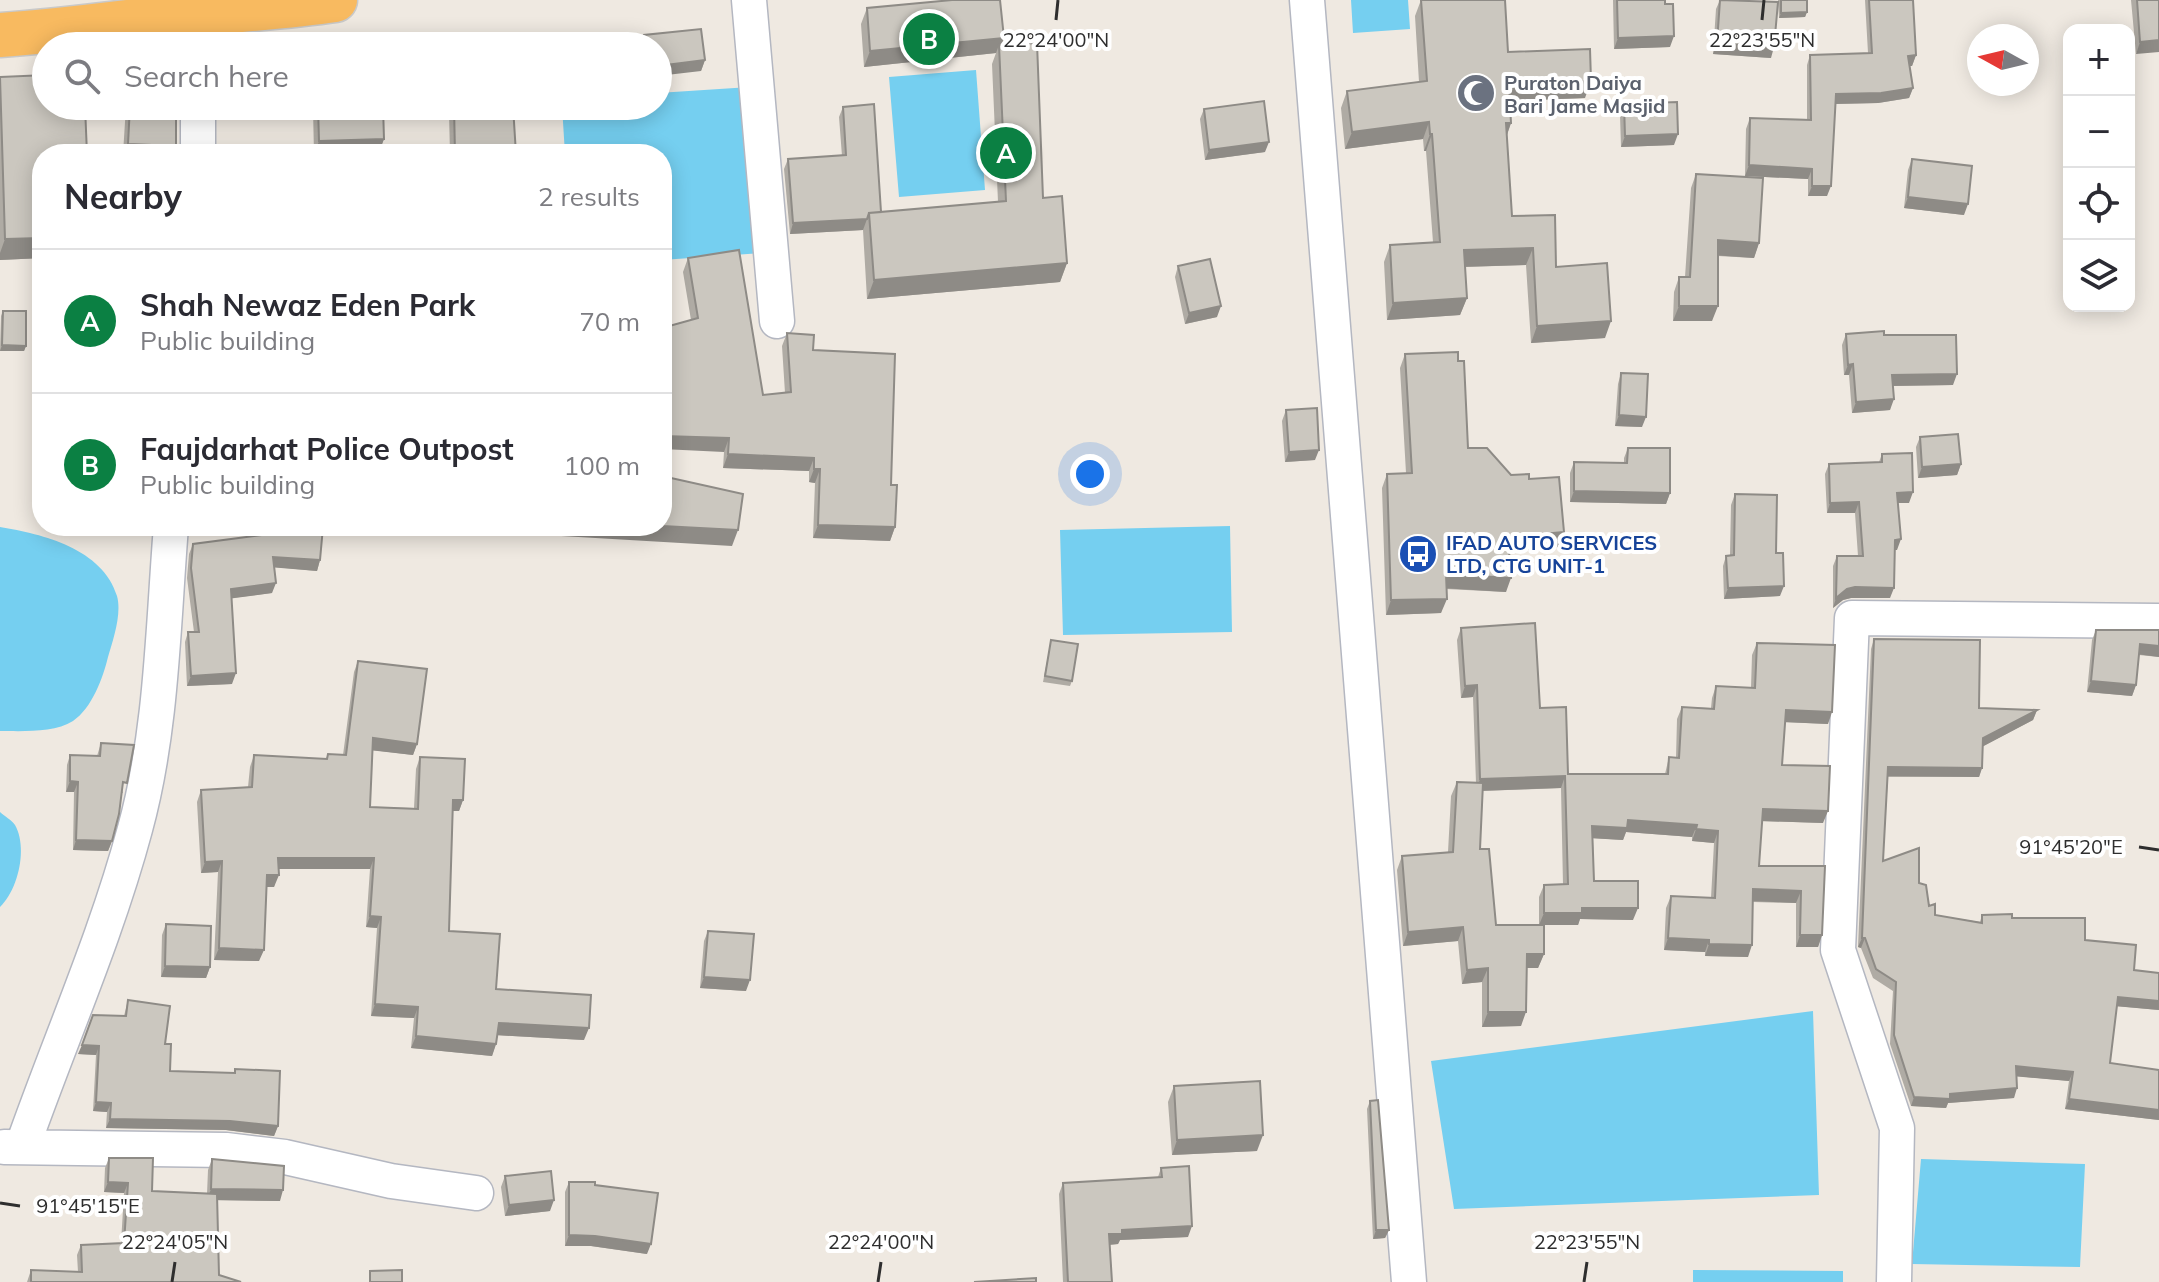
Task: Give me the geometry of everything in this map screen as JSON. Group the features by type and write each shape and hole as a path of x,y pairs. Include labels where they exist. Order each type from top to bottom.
{"highway":[{"path":"38,32 88,28 183,31 277,8 335,0"},
{"path":"0,35 32,32"}],"street":[{"path":"749,0 777,321"},
{"path":"1307,0 1409,1282"},
{"path":"198,120 198,144"},
{"path":"170,536 152,747 136,827 75,1011 12,1146 226,1150 285,1157 391,1181 476,1193"},
{"path":"1894,1282 1897,1128 1838,950 1852,618 2159,621"}],"water":[{"path":"1351,0 1408,0 1410,29 1353,33"},
{"path":"976,70 985,190 899,197 889,77"},
{"path":"750,87 762,253 672,259 672,144 564,144 563,120 672,120 672,92"},
{"path":"1230,526 1232,632 1063,635 1060,530"},
{"path":"0,527 40,536 85,555 110,580 117,596 118,611 103,674 96,692 80,715 57,728 0,731"},
{"path":"0,812 15,825 21,857 12,890 0,907"},
{"path":"1813,1011 1819,1195 1454,1209 1431,1061"},
{"path":"1921,1159 2085,1164 2080,1267 1912,1264"},
{"path":"1693,1270 1843,1271 1843,1282 1693,1282"}],"building":[{"path":"952,0 1000,0 1004,38 870,51 867,8"},
{"path":"1421,0 1505,0 1508,52 1590,49 1591,81 1509,84 1511,123 1506,123 1512,216 1555,215 1556,267 1607,263 1611,321 1537,326 1533,248 1464,250 1467,298 1393,303 1390,245 1440,242 1432,134 1429,122 1352,132 1347,91 1427,81"},
{"path":"1617,0 1665,0 1665,4 1673,4 1674,36 1618,38"},
{"path":"1720,0 1778,2 1774,47 1717,43"},
{"path":"1781,0 1807,0 1807,12 1781,13"},
{"path":"1869,0 1913,0 1916,55 1908,56 1913,88 1881,93 1836,94 1831,186 1812,186 1812,169 1749,165 1750,118 1811,120 1810,55 1872,53"},
{"path":"2137,0 2159,0 2159,40 2140,42"},
{"path":"701,29 705,60 672,64 672,32"},
{"path":"1037,43 1043,198 1062,196 1067,263 874,280 869,213 1006,201 999,45"},
{"path":"32,76 32,120 86,120 87,144 32,144 32,238 5,239 0,77"},
{"path":"1264,101 1269,142 1209,150 1204,109"},
{"path":"1677,102 1678,134 1625,136 1624,104"},
{"path":"874,104 881,212 869,213 867,219 793,223 788,159 846,155 843,107"},
{"path":"129,120 176,120 176,144 128,144"},
{"path":"318,120 383,120 384,139 319,141"},
{"path":"454,120 514,120 515,144 455,144"},
{"path":"1912,159 1972,166 1968,204 1908,197"},
{"path":"1696,174 1763,178 1759,243 1718,240 1718,306 1679,306 1679,277 1690,277"},
{"path":"739,250 763,395 791,392 787,333 814,335 813,350 895,354 891,485 897,485 895,527 818,525 820,469 814,469 814,458 728,454 729,438 672,436 672,325 698,318 688,258"},
{"path":"1210,259 1221,306 1189,313 1178,266"},
{"path":"3,311 26,311 26,346 2,345"},
{"path":"1884,331 1884,335 1956,335 1957,374 1892,375 1894,399 1856,402 1853,364 1848,365 1846,334"},
{"path":"1458,352 1458,361 1464,361 1468,448 1487,448 1511,475 1529,474 1529,479 1559,477 1564,532 1508,537 1511,578 1446,574 1447,599 1391,600 1387,474 1412,473 1405,354"},
{"path":"1621,373 1648,374 1646,417 1619,415"},
{"path":"1317,408 1319,450 1289,452 1286,410"},
{"path":"1958,434 1961,464 1922,467 1920,437"},
{"path":"1628,448 1670,448 1670,493 1574,491 1574,462 1627,463"},
{"path":"1912,453 1913,492 1897,493 1901,539 1895,540 1894,588 1855,587 1836,598 1837,556 1863,556 1859,502 1830,503 1829,464 1882,462 1882,454"},
{"path":"672,478 743,494 738,530 672,527"},
{"path":"1735,494 1777,495 1776,553 1783,553 1784,586 1728,588 1726,556 1734,555"},
{"path":"254,536 322,536 320,560 273,557 276,583 231,589 236,673 191,676 188,632 199,632 191,568 193,544"},
{"path":"1535,623 1540,708 1566,707 1568,774 1668,774 1669,757 1679,758 1682,707 1714,709 1716,686 1755,688 1757,643 1835,645 1832,712 1786,710 1782,765 1830,766 1828,811 1763,809 1759,866 1825,866 1822,935 1800,935 1801,891 1753,889 1752,945 1709,944 1709,940 1668,938 1671,896 1715,898 1718,831 1696,829 1697,825 1628,820 1627,828 1592,826 1594,881 1638,881 1638,908 1582,908 1582,913 1544,913 1544,885 1568,884 1565,776 1480,779 1477,685 1465,686 1461,628"},
{"path":"2096,630 2159,630 2159,646 2140,644 2136,685 2091,681"},
{"path":"1874,639 1980,640 1979,708 2037,710 1983,738 1982,768 1888,767 1883,861 1919,848 1919,883 1926,885 1929,906 1935,904 1935,915 1982,923 1982,915 2085,918 2085,940 2136,945 2134,970 2159,973 2159,1001 2118,997 2110,1063 2159,1070 2159,1110 2069,1099 2073,1072 2016,1066 2017,1088 1950,1094 1950,1099 1914,1097 1894,1035 1896,982 1876,969 1865,938 1862,938"},
{"path":"1051,640 1078,644 1072,681 1045,676"},
{"path":"358,661 427,669 417,744 373,738 370,807 418,809 420,757 465,759 463,800 453,800 449,931 500,934 496,989 591,995 589,1028 499,1023 496,1044 416,1036 418,1007 375,1004 381,917 370,916 374,858 278,858 279,875 267,875 264,950 219,948 222,861 205,862 201,790 252,787 254,755 327,759 328,754 346,755"},
{"path":"101,743 134,745 127,783 123,782 112,841 76,840 78,782 70,781 70,755 100,756"},
{"path":"1457,782 1483,783 1480,849 1489,849 1496,925 1544,925 1544,954 1527,954 1526,1012 1488,1012 1488,968 1467,970 1463,927 1408,932 1402,856 1453,852"},
{"path":"166,924 211,926 210,967 165,966"},
{"path":"708,931 754,934 750,980 704,977"},
{"path":"128,1000 170,1006 165,1044 171,1044 170,1071 280,1071 278,1126 230,1121 110,1119 111,1103 96,1102 99,1046 82,1045 93,1015 126,1016"},
{"path":"1260,1081 1263,1135 1177,1140 1174,1086"},
{"path":"1378,1100 1389,1230 1376,1230 1370,1101"},
{"path":"109,1158 153,1158 152,1191 217,1194 219,1275 241,1282 31,1282 31,1270 82,1272 81,1245 124,1243 128,1183 108,1182"},
{"path":"212,1159 284,1166 283,1190 211,1189"},
{"path":"1189,1166 1192,1226 1122,1230 1122,1234 1109,1234 1112,1282 1068,1282 1063,1183 1162,1177 1161,1168"},
{"path":"551,1171 554,1200 509,1205 505,1176"},
{"path":"569,1182 595,1182 595,1185 658,1193 651,1244 569,1235"},
{"path":"402,1270 402,1282 370,1282 370,1271"},
{"path":"1036,1278 1036,1282 974,1282"}],"place":[{"name":"Faujdarhat Police Outpost","path":"929,39"},
{"name":"Puraton Daiya Bari Jame Masjid","path":"1476,93"},
{"name":"Shah Newaz Eden Park","path":"1006,153"},
{"name":"IFAD AUTO SERVICES LTD, CTG UNIT-1","path":"1418,554"}]}
